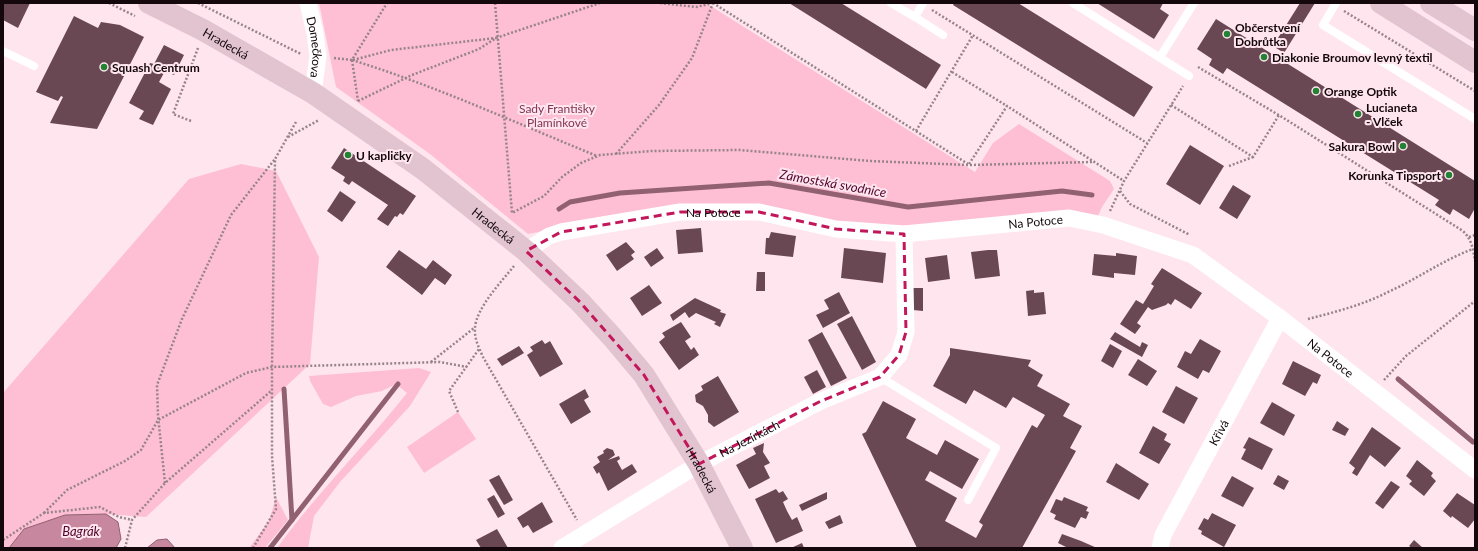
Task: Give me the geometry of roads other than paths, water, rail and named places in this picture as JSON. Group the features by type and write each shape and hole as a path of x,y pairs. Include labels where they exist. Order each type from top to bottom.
{"street":[{"name":"Hradecká","path":"149,3 207,32 313,93 424,169 526,251 580,302 638,369 699,464 742,548"},
{"name":"Domečkova","path":"308,3 318,56 313,93"},
{"path":"1381,3 1475,62"},
{"path":"1431,3 1475,30"},
{"name":"Na Potoce","path":"526,251 549,236 561,232 680,212 759,212 836,229 904,234 1069,218 1103,225 1193,255 1280,318 1475,470"},
{"name":"Na Jezírkách","path":"568,546 699,464 821,401 880,377 898,355 906,332 904,234"},
{"name":"Křivá","path":"1160,548 1163,534 1280,318"}],"lane":[{"path":"891,3 943,35"},
{"path":"1073,3 1189,76"},
{"path":"1160,57 1194,3"},
{"path":"914,17 923,4"},
{"path":"1339,6 1323,25 1475,119"},
{"path":"3,51 34,66"},
{"path":"880,377 996,448 968,500"}],"water":[{"name":"Bagrák","path":"106,514 118,522 121,539 116,548 9,548 24,529 65,515"},
{"path":"167,539 175,548 147,548 157,540"}],"waterway":[{"name":"Zámostská svodnice","path":"559,209 570,202 620,193 769,183 908,207 1062,191 1092,195"},
{"name":"Zámostská svodnice","path":"1398,379 1473,442"},
{"path":"270,548 398,384"},
{"path":"284,389 292,520"}],"place":[{"name":"Občerstvení Dobrůtka","path":"1227,34"},
{"name":"Diakonie Broumov levný textil","path":"1264,57"},
{"name":"Squash Centrum","path":"104,67"},
{"name":"Orange Optik","path":"1316,91"},
{"name":"Lucianeta - Vlček","path":"1358,114"},
{"name":"Sakura Bowl","path":"1403,146"},
{"name":"U kapličky","path":"348,155"},
{"name":"Korunka Tipsport","path":"1449,175"}],"park label":[{"name":"Sady Františky Plamínkové","path":"557,115"}]}
